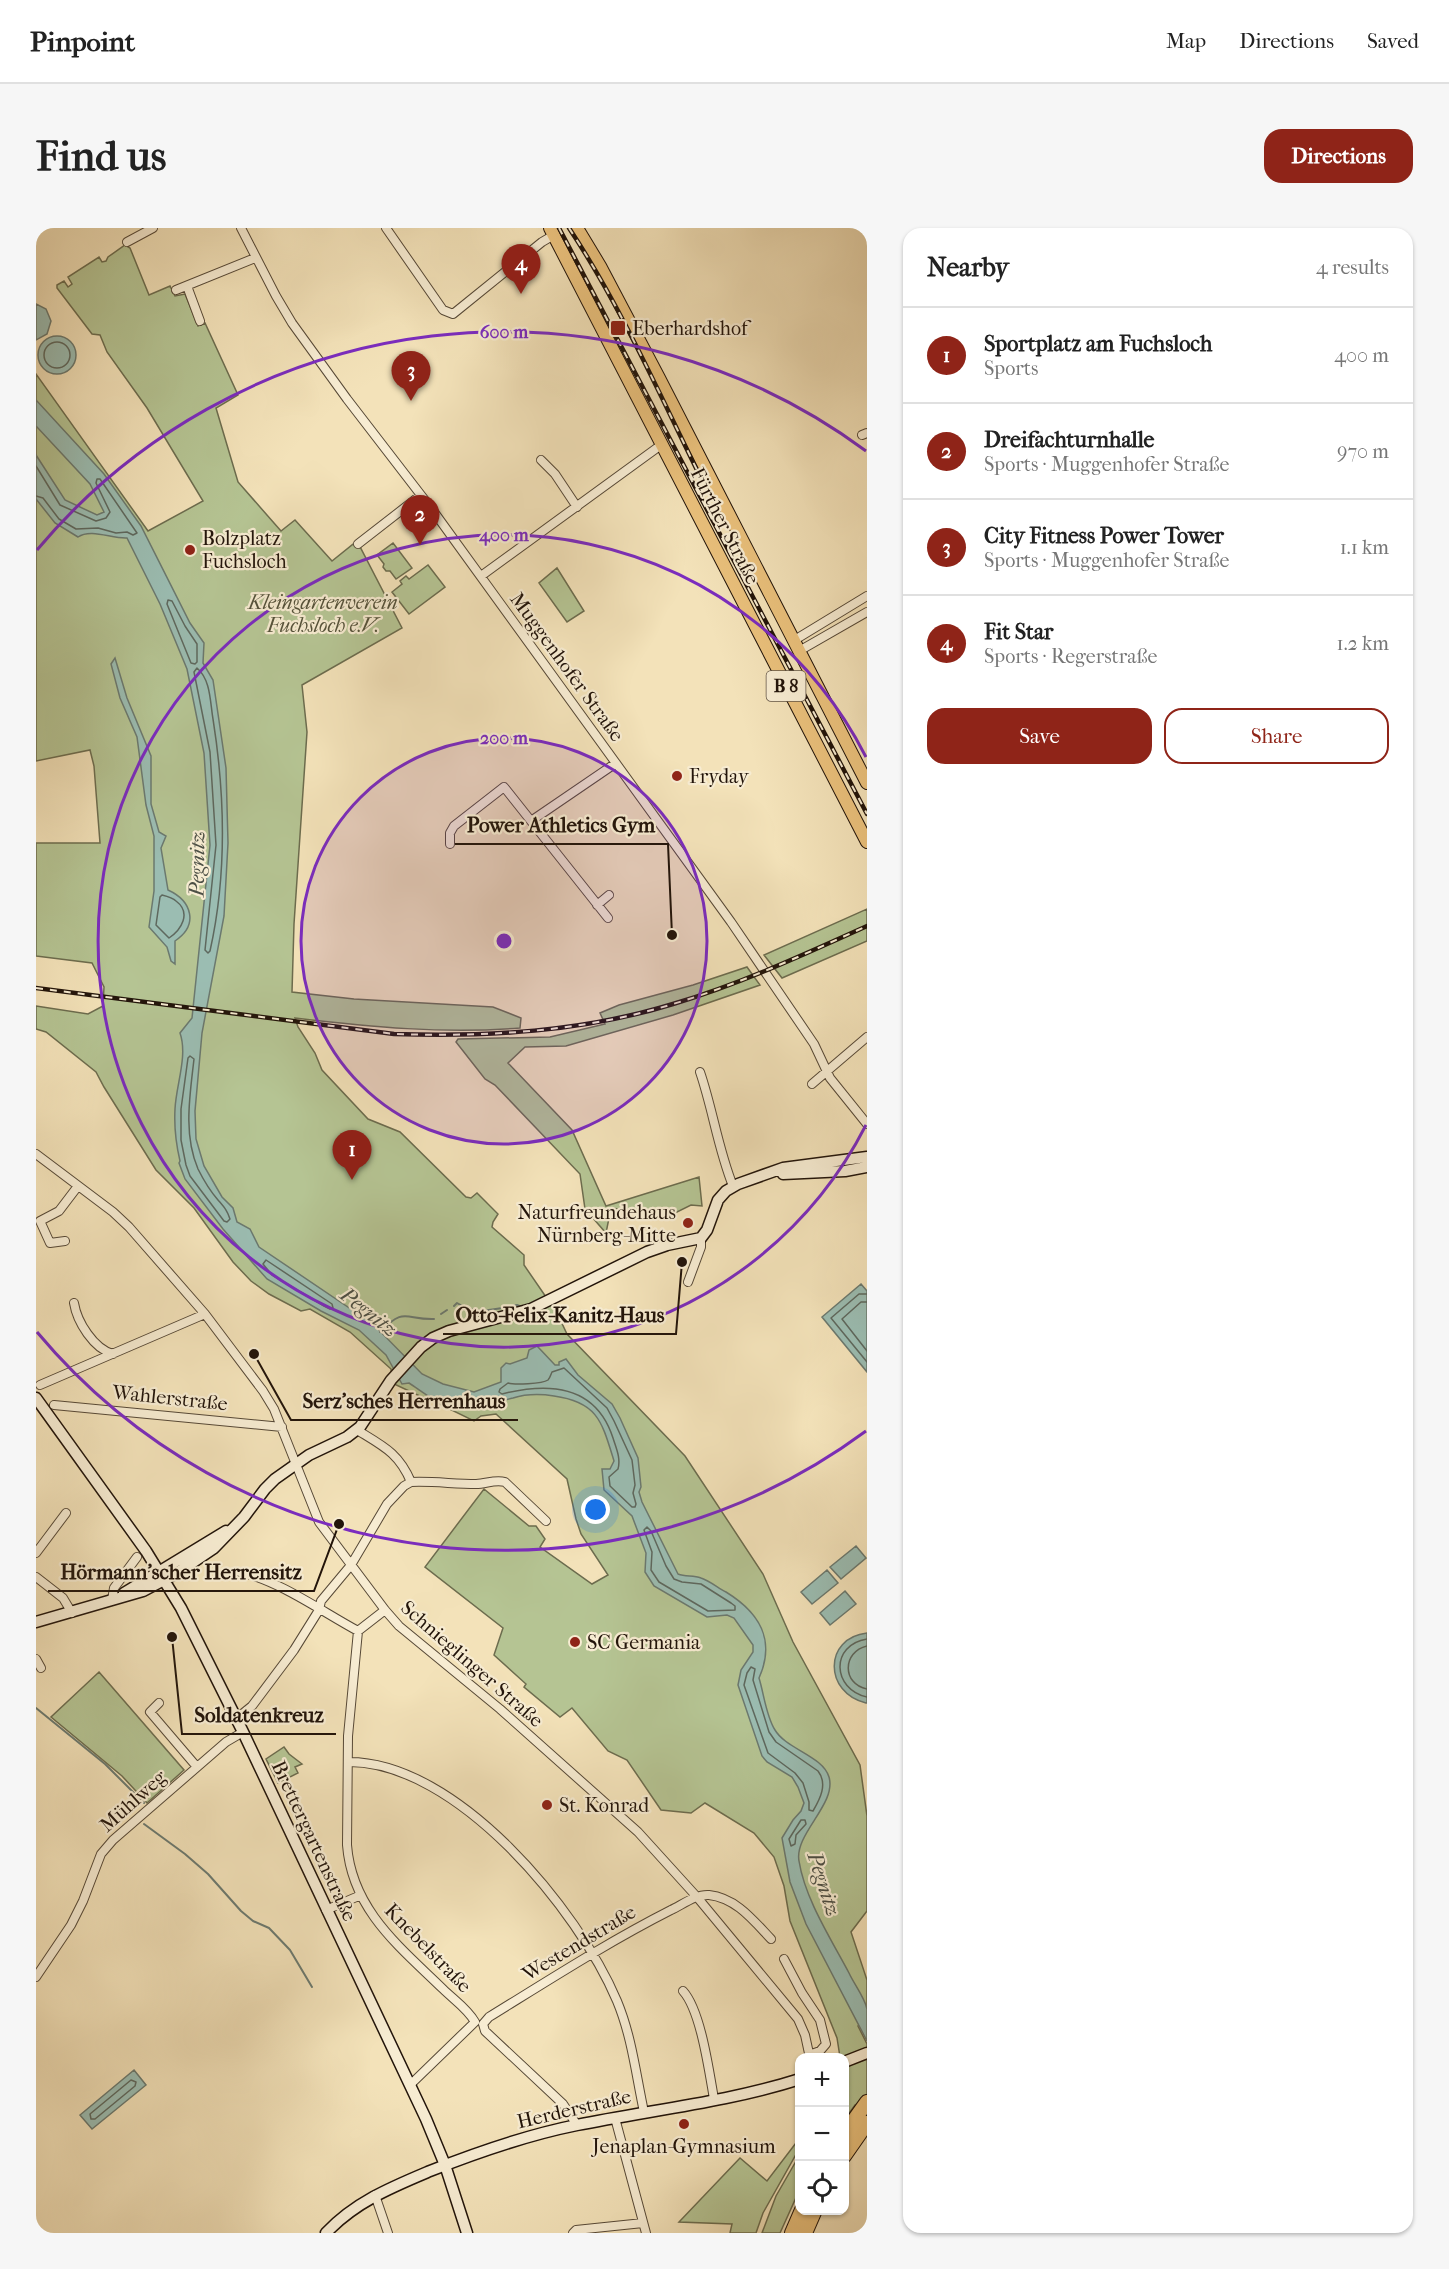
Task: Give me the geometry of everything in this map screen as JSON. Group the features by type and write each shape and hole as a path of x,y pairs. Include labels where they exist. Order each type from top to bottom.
{"highway":[{"path":"849,2127 866,2104"},
{"path":"849,2149 867,2123"},
{"path":"792,2233 800,2215"},
{"path":"805,2233 813,2215"}],"main road":[{"name":"Fürther Straße","path":"577,228 649,358 867,783"},
{"name":"Fürther Straße","path":"552,232 867,842"},
{"path":"36,1623 112,1600 162,1576 234,1527 268,1485 296,1464 357,1430 395,1375 414,1355 434,1344 546,1303 647,1252 701,1238 707,1230 718,1200 734,1186 783,1168 867,1156"},
{"path":"768,1175 844,1171 867,1167"},
{"name":"Brettergartenstraße","path":"36,1398 162,1576 184,1615 243,1732 412,2089 445,2165 467,2233"},
{"path":"849,2060 867,2053"},
{"name":"Herderstraße","path":"326,2233 343,2217 375,2195 445,2165 521,2139 577,2125 714,2099 795,2080"}],"street":[{"path":"127,242 153,228"},
{"name":"Muggenhofer Straße","path":"241,228 292,324 346,399 481,576 616,763 750,950 814,1044 835,1085 867,1124"},
{"path":"386,228 448,314 457,313 552,232"},
{"path":"176,290 255,258"},
{"path":"187,286 200,321"},
{"path":"481,576 661,445"},
{"path":"541,460 555,474 577,507"},
{"path":"358,544 421,495"},
{"path":"796,646 808,632 865,600"},
{"path":"796,646 813,642 867,612"},
{"path":"808,632 813,642"},
{"path":"531,821 616,763"},
{"path":"450,844 450,833 454,826 504,786 608,918"},
{"path":"597,905 609,895"},
{"path":"812,1084 867,1037"},
{"path":"700,1072 711,1104 719,1146 734,1186"},
{"name":"Schnieglinger Straße","path":"36,1154 113,1212 129,1227 205,1314 263,1391 282,1427 320,1522 385,1610 399,1626 500,1709 635,1830 697,1897 798,2019 809,2053"},
{"path":"65,1241 50,1243 40,1221 59,1211 78,1186"},
{"path":"688,1282 701,1247 701,1238"},
{"path":"74,1303 84,1328 99,1348 113,1354"},
{"path":"40,1384 205,1314"},
{"name":"Wahlerstraße","path":"54,1405 282,1427"},
{"path":"357,1430 375,1440 400,1460 411,1482"},
{"path":"236,1719 252,1706 294,1650 319,1610 321,1601 351,1565 387,1504 404,1486 411,1482 478,1484 499,1480 505,1482 546,1521"},
{"path":"36,1553 66,1513"},
{"path":"112,1600 114,1588 137,1557"},
{"path":"240,1572 253,1575 305,1599 319,1610 358,1631"},
{"path":"36,1577 63,1598 72,1613"},
{"path":"361,1896 348,1850 348,1736 358,1631 385,1610"},
{"path":"36,1659 41,1668"},
{"path":"159,1703 150,1712 197,1767"},
{"name":"Mühlweg","path":"36,1977 75,1917 101,1854 112,1840 228,1740 243,1732"},
{"path":"349,1762 383,1765 413,1778 466,1810 498,1836 541,1881 574,1922 593,1953 616,2001 630,2038 644,2112"},
{"name":"Knebelstraße","path":"326,1910 361,1896 386,1933 479,2023 497,2044 563,2104 577,2125"},
{"path":"697,1897 712,1896 735,1905 771,1938"},
{"name":"Westendstraße","path":"412,2089 479,2023 593,1953 697,1897"},
{"path":"784,1959 822,2025 826,2044 816,2053"},
{"path":"683,1991 691,2000 698,2023 714,2099"},
{"path":"615,2118 646,2233"},
{"path":"375,2195 388,2233"},
{"path":"573,2233 576,2230 643,2223"}],"green space":[{"name":"Kleingartenverein Fuchsloch e.V.","path":"125,245 130,248 149,295 170,286 175,296 185,294 198,326 205,323 238,395 216,408 238,482 281,531 295,520 332,561 357,541 402,628 302,685 307,732 294,924 292,992 354,999 493,1007 521,1018 520,1028 407,1029 295,1018 322,1070 368,1119 400,1132 466,1197 471,1198 477,1193 498,1214 492,1227 524,1255 524,1265 557,1313 567,1334 685,1456 763,1574 793,1642 860,1765 867,1816 867,1911 851,1932 867,1980 867,2020 858,2026 867,2044 867,2133 855,2105 849,2113 849,2053 839,2053 837,2038 790,1921 784,1886 774,1857 754,1833 705,1803 691,1813 661,1810 627,1760 608,1751 572,1708 560,1717 524,1687 526,1684 494,1655 503,1628 425,1567 484,1489 529,1526 536,1526 545,1539 540,1547 592,1584 608,1575 581,1534 567,1479 496,1414 481,1416 474,1421 392,1383 391,1369 350,1332 310,1309 301,1311 269,1294 251,1281 233,1262 194,1208 156,1170 96,1072 46,1032 36,1029 36,1006 88,1014 103,1006 104,987 92,963 36,956 36,843 100,843 94,766 90,750 36,761 36,374 148,531 203,501 147,408 107,352 100,335 92,334 57,288 57,285 64,281 68,287 72,284 68,277 99,257 102,262"},
{"path":"393,543 412,568 396,579 390,571 386,571 377,555"},
{"path":"428,565 445,587 409,614 392,592 402,584 400,581 406,576 409,579"},
{"path":"557,568 584,611 567,622 539,583"},
{"path":"867,909 867,941 782,978 764,955"},
{"path":"747,967 760,985 673,1015 566,1046 525,1047 508,1063 572,1130 606,1206 699,1177 702,1206 691,1205 669,1216 611,1208 606,1233 585,1209 580,1174 495,1085 485,1079 456,1042 458,1039 550,1037 605,1024 600,1013 619,1005 693,985"},
{"path":"99,1672 184,1770 147,1803 122,1776 51,1717"},
{"path":"284,1747 302,1764 295,1767 298,1773 278,1783 266,1759"},
{"path":"795,2144 795,2156 763,2213 756,2233 730,2233 732,2224 679,2222 740,2158 767,2181"},
{"path":"795,2163 795,2200 780,2233 762,2233 776,2196"}],"water":[{"path":"36,304 46,309 51,321 47,334 36,340"},
{"path":"57,336 70,342 76,355 70,368 57,374 44,368 38,355 44,342"},
{"path":"36,400 104,474 141,526 190,623 204,643 203,663 213,680 226,768 228,843 224,916 202,1033 195,1111 196,1139 204,1166 222,1197 233,1208 237,1222 250,1229 259,1247 373,1324 422,1374 443,1384 474,1392 501,1382 501,1368 506,1363 510,1364 527,1358 529,1350 537,1346 555,1365 559,1365 559,1362 566,1359 578,1375 612,1404 638,1458 641,1487 639,1492 642,1502 678,1574 704,1579 738,1600 756,1618 762,1629 766,1651 759,1678 772,1724 780,1737 820,1763 829,1777 830,1787 827,1798 803,1840 799,1851 799,1861 813,1904 866,2005 867,2041 806,1924 790,1882 782,1838 804,1803 792,1777 767,1762 762,1756 738,1685 741,1670 753,1652 753,1645 734,1618 727,1615 707,1617 654,1586 645,1572 646,1553 632,1516 604,1490 602,1469 610,1469 614,1461 606,1435 596,1416 580,1403 544,1395 523,1396 471,1407 454,1407 436,1401 409,1383 402,1384 386,1355 359,1330 321,1311 267,1279 223,1229 185,1179 179,1163 176,1142 175,1109 183,1051 180,1033 192,1018 210,845 204,753 187,669 160,604 127,538 95,534 83,534 78,537 55,523 36,499 36,455 65,500 97,515 104,512 90,484 36,426"},
{"path":"115,658 127,698 151,756 151,804 159,832 166,836 161,848 168,890 183,900 190,914 187,928 183,935 175,941 175,964 171,961 167,947 149,927 154,891 154,836 146,805 137,737 120,698 111,664"},
{"path":"861,1284 867,1291 867,1372 822,1317"},
{"path":"856,1546 866,1558 841,1579 830,1567"},
{"path":"827,1570 838,1583 812,1604 801,1592"},
{"path":"845,1591 856,1604 830,1625 820,1613"},
{"path":"867,1633 866,1703 852,1697 842,1689 836,1678 834,1666 836,1655 842,1645 853,1637"},
{"path":"134,2070 146,2085 92,2129 80,2115"}],"waterway":[{"path":"454,1306 457,1303 479,1310 494,1310 517,1305 522,1307"},
{"path":"441,1314 447,1310"},
{"name":"Pegnitz","path":"380,1332 400,1317 434,1319"},
{"path":"36,1708 105,1764 144,1803"},
{"path":"144,1824 208,1874 253,1921 269,1928 290,1950 312,1987"}],"railway":[{"path":"559,228 867,814"},
{"path":"569,228 622,318 699,474"},
{"path":"36,988 394,1034 464,1035 534,1031 604,1021 673,1004 747,978 867,926"}],"place":[{"name":"Fit Star","path":"521,294"},
{"name":"Eberhardshof","path":"618,328"},
{"name":"City Fitness Power Tower","path":"411,401"},
{"name":"Dreifachturnhalle","path":"420,545"},
{"name":"Bolzplatz Fuchsloch","path":"190,550"},
{"name":"Fryday","path":"677,776"},
{"name":"Power Athletics Gym","path":"672,935"},
{"name":"Sportplatz am Fuchsloch","path":"352,1180"},
{"name":"Naturfreundehaus Nürnberg-Mitte","path":"688,1223"},
{"name":"Otto-Felix-Kanitz-Haus","path":"682,1262"},
{"name":"Serz’sches Herrenhaus","path":"254,1354"},
{"name":"Hörmann’scher Herrensitz","path":"339,1524"},
{"name":"Soldatenkreuz","path":"172,1637"},
{"name":"SC Germania","path":"575,1642"},
{"name":"St. Konrad","path":"547,1805"},
{"name":"Jenaplan-Gymnasium","path":"684,2124"}]}
